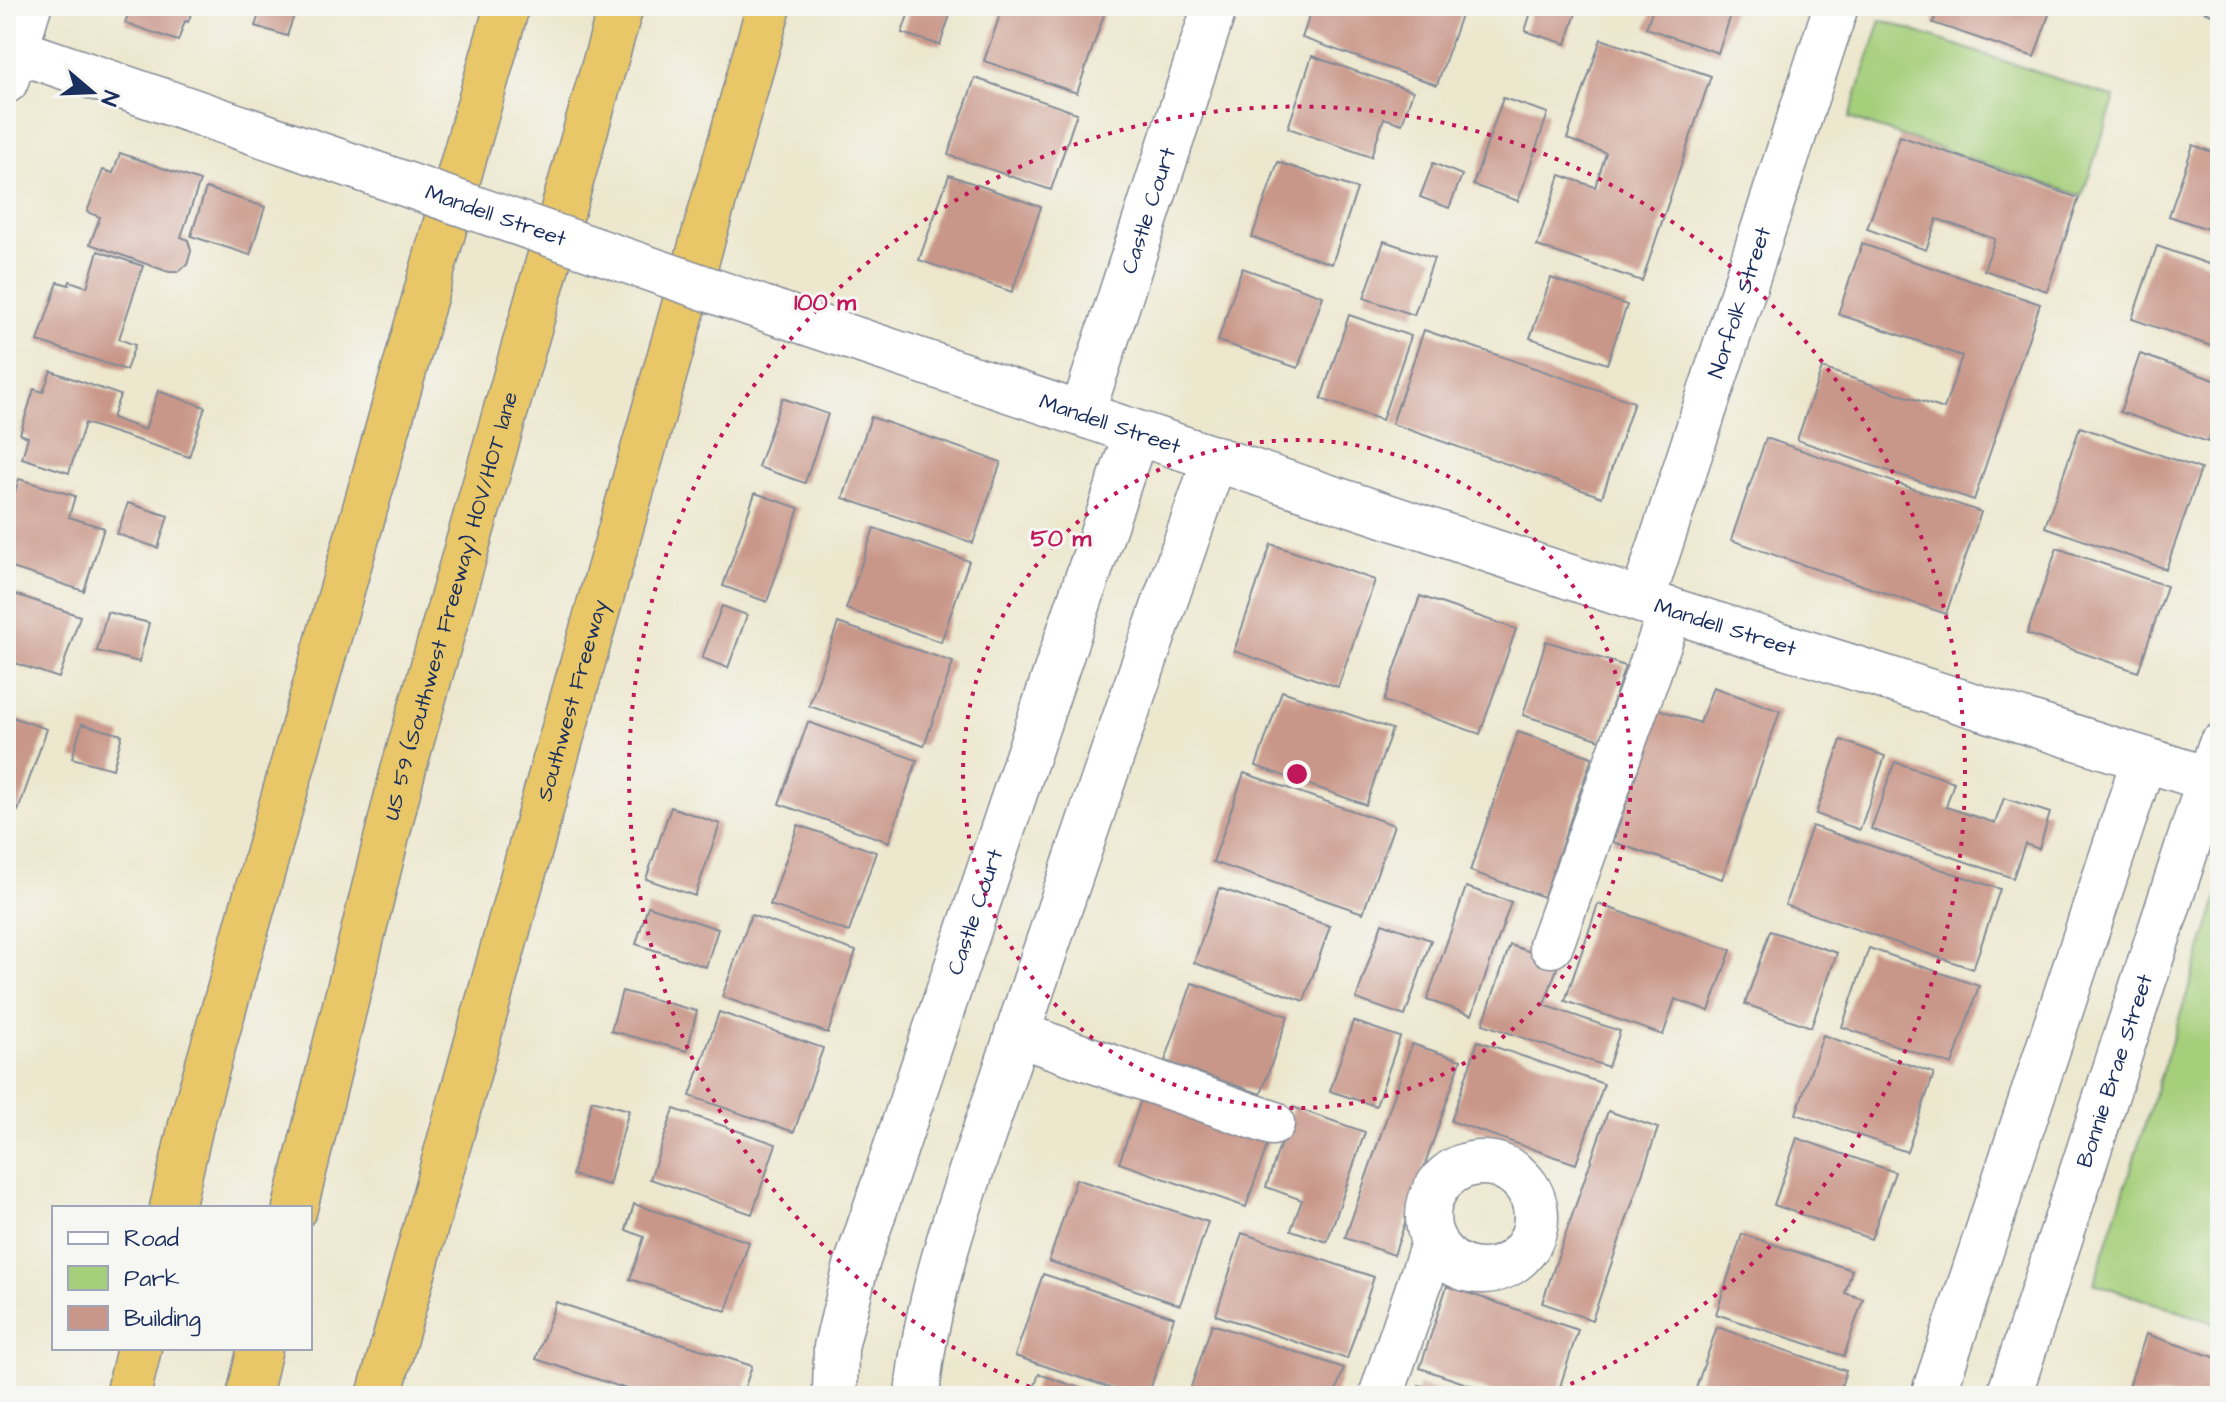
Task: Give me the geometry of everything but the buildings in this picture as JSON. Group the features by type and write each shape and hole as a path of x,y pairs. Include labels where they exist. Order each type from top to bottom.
{"highway":[{"path":"172,1206 191,1125 507,6"},
{"name":"US 59 (Southwest Freeway) HOV/HOT lane","path":"295,1206 403,771 621,6"},
{"name":"Southwest Freeway","path":"379,1396 769,6"},
{"path":"128,1396 139,1350"},
{"path":"249,1396 260,1350"}],"street":[{"path":"9,59 29,6"},
{"name":"Castle Court","path":"1082,414 1215,6"},
{"name":"Norfolk Street","path":"1551,945 1836,6"},
{"name":"Mandell Street","path":"9,59 356,167 780,314 1656,605 2144,759 2216,769"},
{"name":"Castle Court","path":"835,1396 836,1347 856,1266 1136,433"},
{"path":"917,1396 919,1366 944,1258 1017,1034 1215,458"},
{"path":"1933,1396 2144,759"},
{"name":"Bonnie Brae Street","path":"2009,1396 2216,769"},
{"path":"1017,1034 1272,1123"},
{"path":"1381,1396 1434,1241"}],"green space":[{"path":"1881,20 2115,98 2082,196 1849,118"},
{"path":"2220,891 2220,1325 2094,1283"}]}
